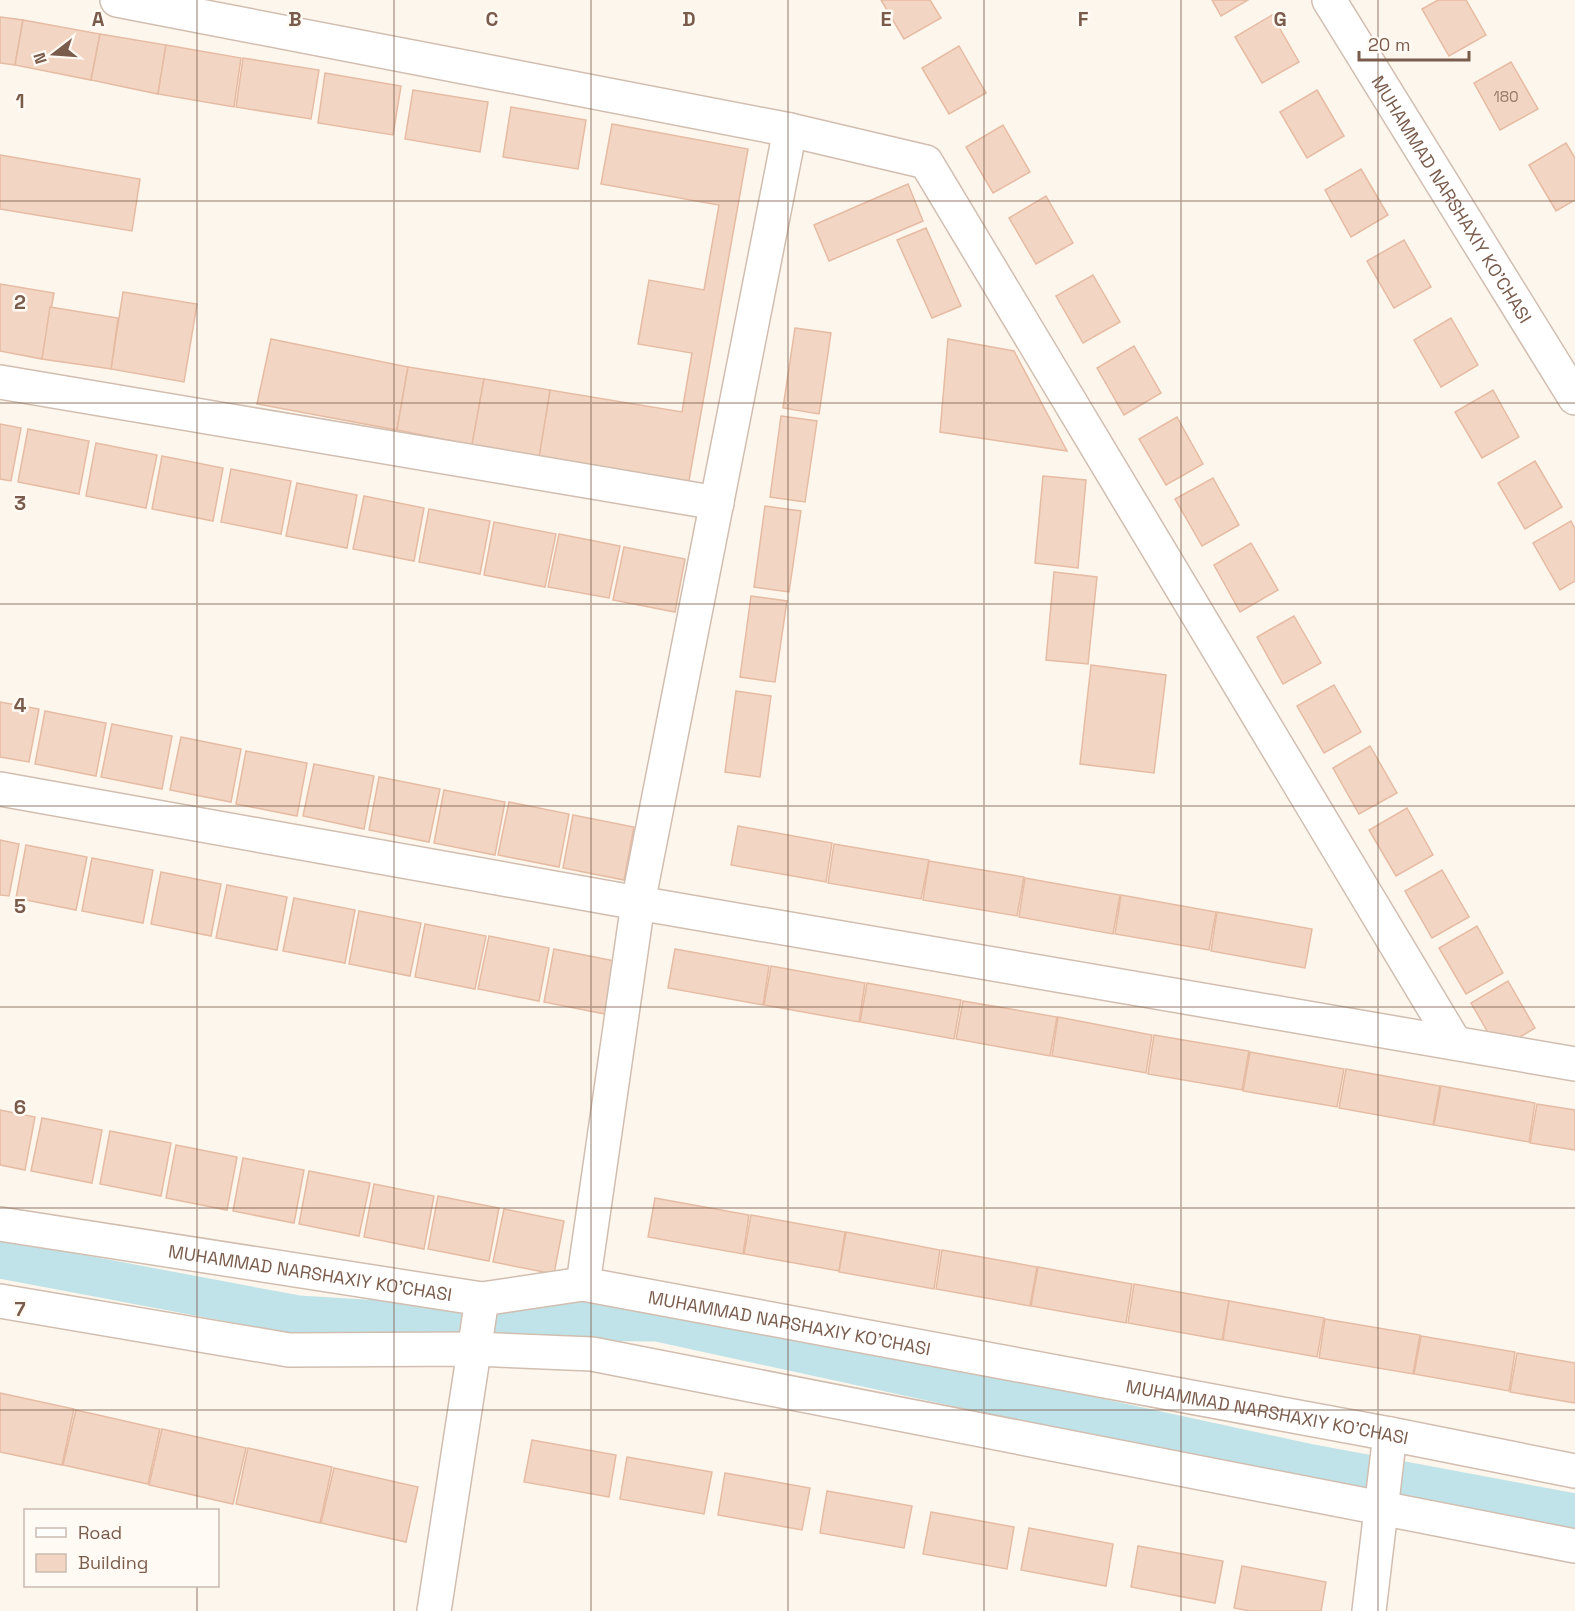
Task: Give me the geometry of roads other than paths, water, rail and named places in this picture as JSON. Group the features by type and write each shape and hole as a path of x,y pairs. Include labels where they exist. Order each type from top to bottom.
{"street":[{"path":"117,0 789,129 926,162 1455,1043"},
{"name":"MUHAMMAD NARSHAXIY KO'CHASI","path":"1329,0 1575,398"},
{"path":"583,1284 638,903 789,129"},
{"path":"0,382 717,503"},
{"path":"0,789 638,903 1575,1064"},
{"name":"MUHAMMAD NARSHAXIY KO'CHASI","path":"0,1224 482,1299 583,1284 1390,1434 1575,1471"},
{"path":"434,1611 482,1299"},
{"path":"0,1301 289,1350 475,1349 592,1354 1575,1546"},
{"path":"1369,1611 1390,1434"}],"waterway":[{"path":"0,1259 298,1315 381,1320 657,1322 1312,1464 1575,1513"}]}
